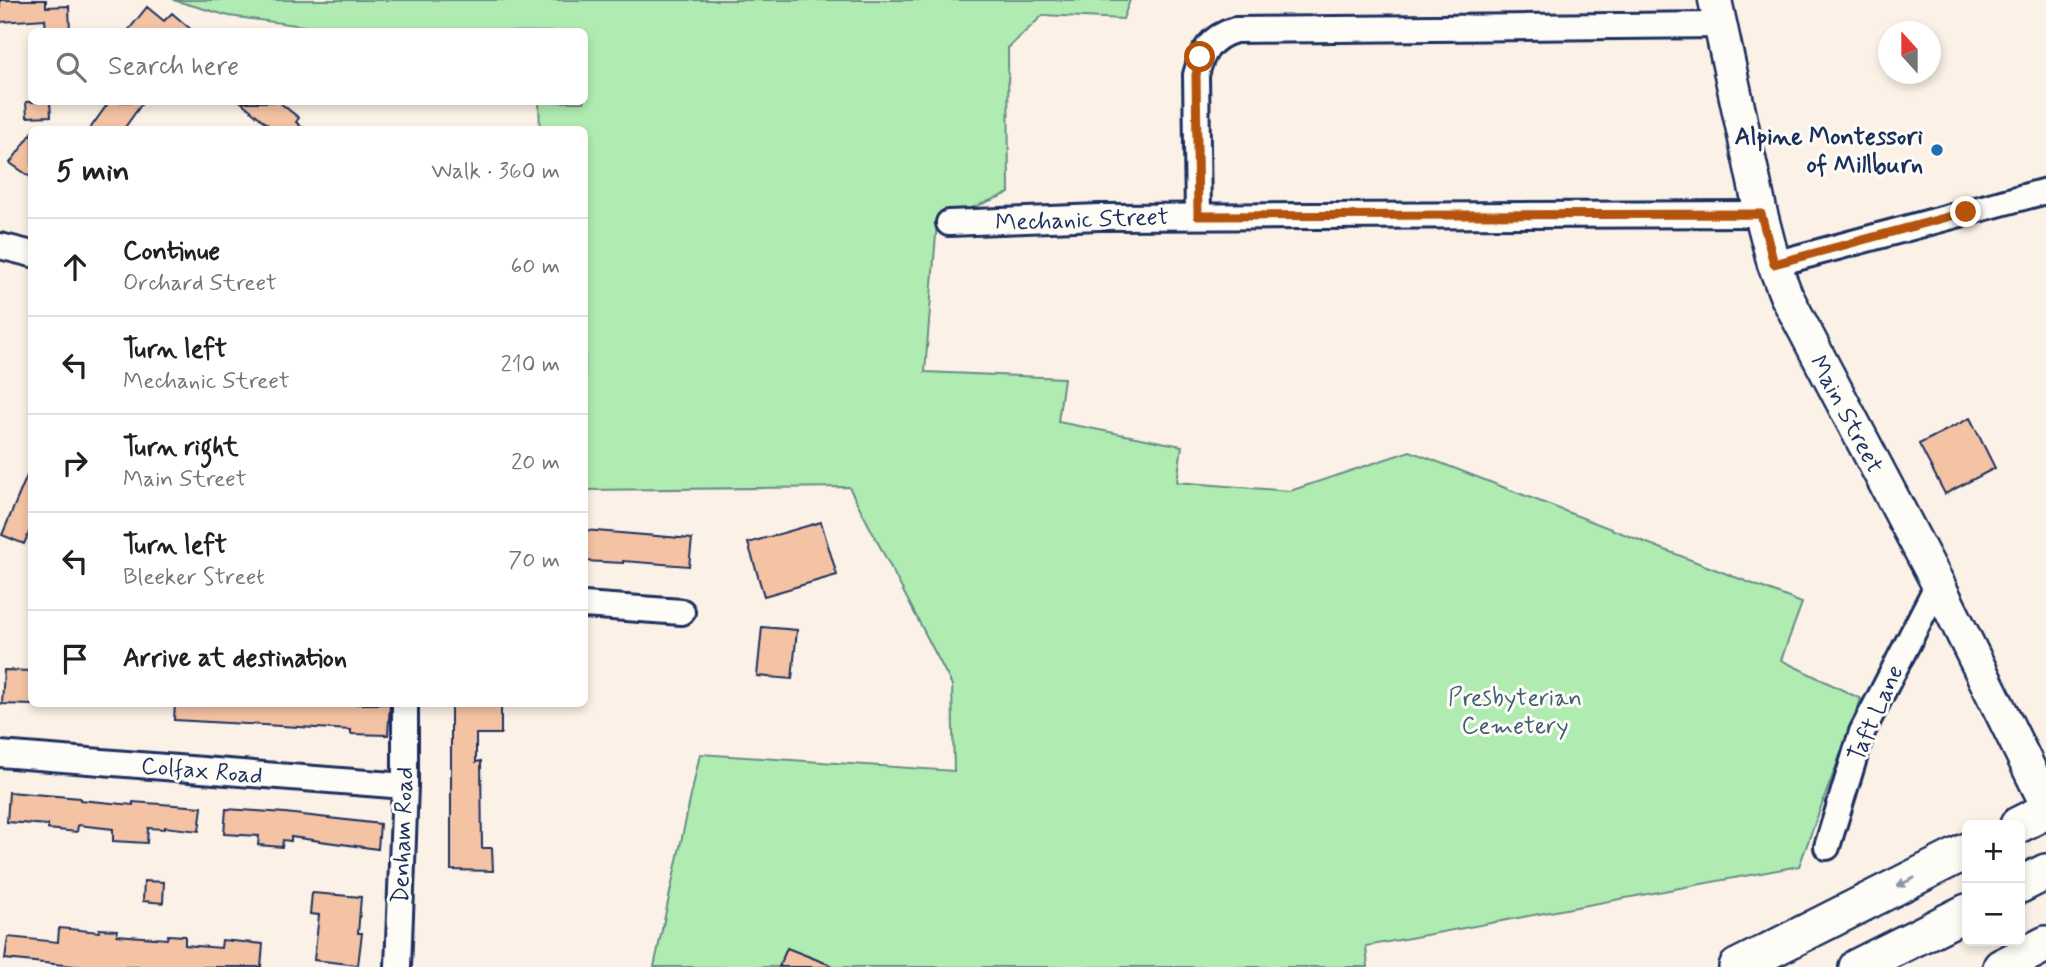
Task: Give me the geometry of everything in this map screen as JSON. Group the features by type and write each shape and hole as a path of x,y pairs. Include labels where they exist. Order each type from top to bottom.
{"highway":[{"path":"2025,822 2046,811"},
{"path":"1737,967 1962,854"},
{"path":"2024,883 2046,872"},
{"path":"1857,967 1962,914"},
{"path":"2001,967 2046,944"}],"main road":[{"name":"Main Street","path":"1718,13 1774,264 1801,328 1938,584 2039,790"}],"street":[{"path":"1198,216 1196,75 1200,57 1210,42 1222,34 1235,30 1718,13"},
{"path":"1774,264 2046,191"},
{"name":"Mechanic Street","path":"949,223 1099,217 1761,214"},
{"path":"0,246 28,253"},
{"name":"Taft Lane","path":"1827,847 1862,732 1938,584"},
{"path":"588,605 682,612"},
{"name":"Denham Road","path":"398,967 405,786 405,707"},
{"name":"Colfax Road","path":"0,754 405,786"}],"green space":[{"name":"Presbyterian Cemetery","path":"173,0 1130,0 1123,19 1043,15 1008,48 1009,193 937,222 925,372 1064,378 1058,422 1182,446 1177,482 1290,491 1410,451 1802,603 1781,660 1861,699 1799,866 1366,946 1368,967 654,967 700,754 954,771 952,685 849,487 588,490 588,126 540,126 539,105 588,105 588,28 318,28 229,16"}],"building":[{"path":"0,0 46,0 46,7 69,6 70,28 46,28 45,19 0,22"},
{"path":"147,7 164,21 172,13 189,28 130,28"},
{"path":"26,102 28,105 50,105 51,116 27,117"},
{"path":"107,105 141,105 126,126 92,126"},
{"path":"245,105 283,105 299,118 296,122 300,126 269,126"},
{"path":"28,138 28,175 10,163"},
{"path":"1970,418 1995,468 1945,494 1919,444"},
{"path":"28,473 28,535 24,544 2,535"},
{"path":"821,522 837,575 764,596 748,543"},
{"path":"588,530 692,539 689,566 588,561"},
{"path":"762,627 797,630 792,679 757,676"},
{"path":"4,670 28,671 28,705 2,704"},
{"path":"175,707 390,707 388,735 351,734 351,730 174,720"},
{"path":"451,707 501,707 501,734 476,734 476,762 481,761 482,848 492,848 493,871 451,870"},
{"path":"9,792 133,805 133,802 202,807 199,831 148,828 147,843 113,841 113,829 78,825 77,832 48,829 48,825 7,822"},
{"path":"226,809 380,824 378,849 291,837 291,841 283,840 282,847 258,845 259,836 224,834"},
{"path":"144,881 164,882 163,903 143,901"},
{"path":"312,893 361,897 358,933 362,933 358,965 314,960 319,915 310,914"},
{"path":"59,928 99,932 99,929 117,930 117,935 167,939 168,935 185,936 185,945 221,948 222,940 263,944 261,967 84,967 5,959 8,937 58,942"},
{"path":"787,948 833,966 833,967 779,967"}],"place":[{"name":"Alpine Montessori of Millburn","path":"1937,150"}],"route":[{"path":"1200,57 1196,75 1198,216 1761,214 1774,264 1966,212"}]}
